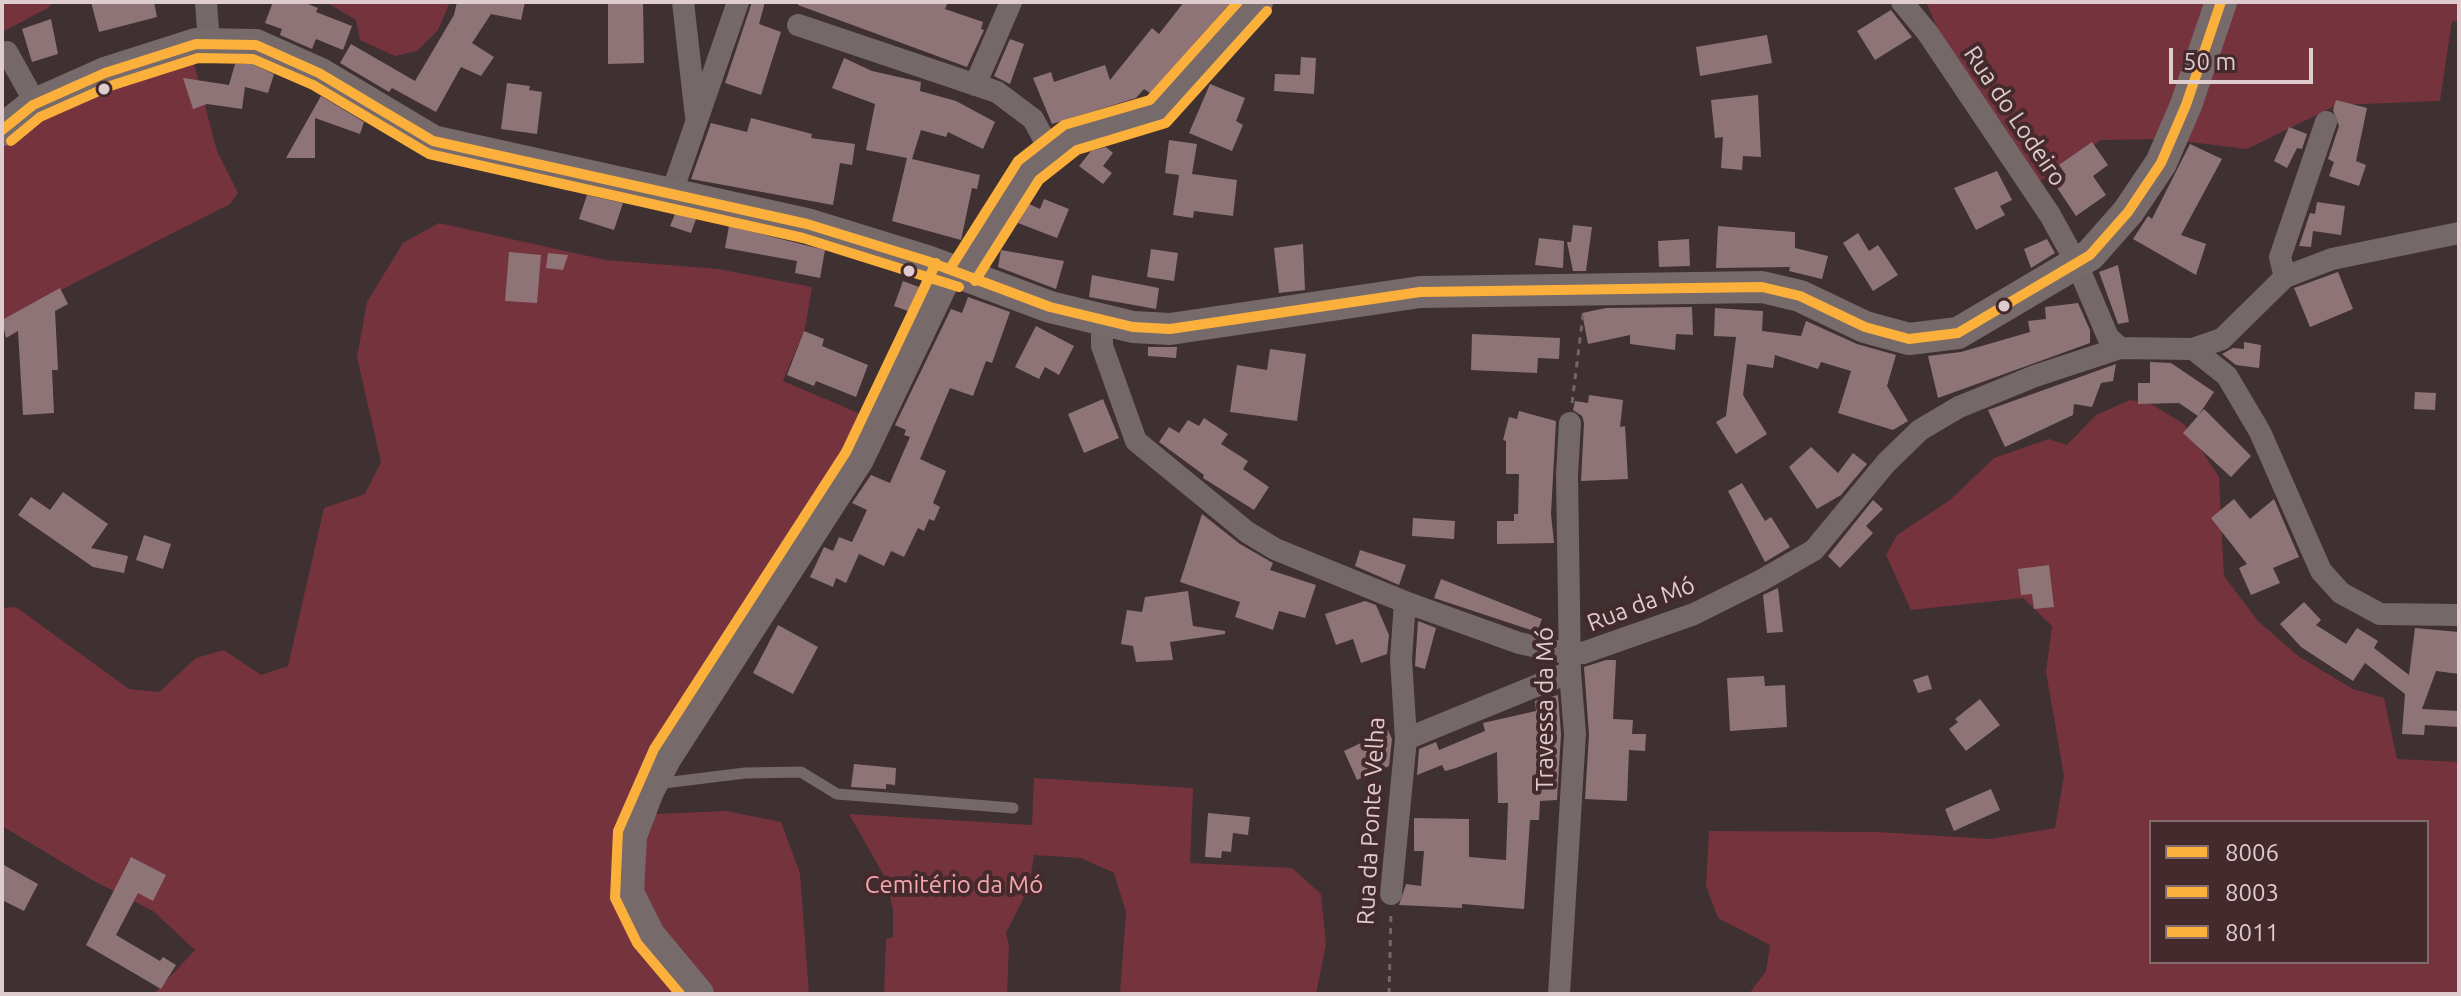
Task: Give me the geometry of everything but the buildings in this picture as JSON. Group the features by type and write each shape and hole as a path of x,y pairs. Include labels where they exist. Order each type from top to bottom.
{"street":[{"path":"206,2 209,44"},
{"path":"683,2 696,122"},
{"path":"671,195 738,2"},
{"path":"975,85 1011,2"},
{"path":"698,994 649,935 628,893 631,836 651,785 858,459 956,272 1028,171 1070,137 1158,112 1257,2"},
{"name":"Rua do Lodeiro","path":"1902,2 1927,32 2050,215 2077,264 2108,337 2120,348"},
{"path":"2,130 36,104 105,73 196,44 256,45 306,67 433,141 807,224 956,272 1050,307 1133,327 1170,329 1420,292 1762,287 1800,296 1865,327 1909,339 1958,333 2090,255 2128,212 2161,163 2186,105 2221,2"},
{"path":"798,25 997,92 1033,119 1051,152"},
{"path":"687,45 705,48 724,42"},
{"path":"5,53 36,104"},
{"path":"2285,277 2280,257 2326,122"},
{"path":"2193,349 2222,339 2285,277 2332,259 2459,233"},
{"name":"Rua da Mó","path":"1102,319 1102,346 1136,441 1247,532 1275,549 1405,602 1571,663 1583,653 1694,614 1814,550 1886,463 1920,430 1959,407 2022,381 2120,348 2193,349"},
{"path":"2193,349 2227,376 2260,432 2321,571 2341,593 2380,614 2459,615"},
{"name":"Travessa da Mó","path":"1559,994 1575,734 1567,474 1570,423"},
{"name":"Rua da Ponte Velha","path":"1391,894 1406,739 1401,659 1405,602"},
{"path":"1406,739 1571,663"}],"lane":[{"path":"651,785 745,773 801,772 837,794 1013,808"}],"path":[{"path":"1570,423 1586,291"},
{"name":"Rua da Ponte Velha","path":"1389,994 1391,894"}],"green space":[{"path":"2,2 52,2 48,8 2,32"},
{"path":"326,2 450,2 438,30 417,51 395,56 360,40 356,20"},
{"path":"1926,2 2459,2 2459,22 2452,21 2440,101 2337,105 2247,149 2165,139 2101,140 2036,184 2004,126 1970,83"},
{"path":"192,56 217,151 238,193 230,204 2,320 2,148 21,129 104,85"},
{"path":"439,223 606,260 718,269 812,287 805,328 783,381 863,415 846,457 731,636 655,814 726,811 781,822 800,873 809,994 154,994 195,950 153,911 92,880 2,826 2,608 16,607 129,689 159,692 196,658 224,650 261,675 288,666 324,508 365,494 381,462 357,357 367,302 403,243"},
{"path":"2130,400 2151,404 2184,424 2219,477 2224,576 2258,621 2298,656 2353,689 2384,698 2397,759 2459,762 2459,994 1749,994 1766,971 1770,945 1718,918 1706,886 1709,831 1877,832 1990,839 2055,828 2064,776 2046,672 2052,626 2023,598 1911,610 1886,555 1897,535 1950,500 1994,458 2049,439 2067,445 2096,415"},
{"name":"Cemitério da Mó","path":"1034,778 1193,788 1190,863 1292,868 1321,894 1326,944 1316,994 1120,994 1126,912 1114,873 1081,858 1034,855 1029,887 1006,933 1009,945 1007,994 884,994 886,939 893,937 893,910 887,881 849,814 1032,825"}],"transit line":[{"name":"8011","path":"951,267 1018,161 1064,125 1150,100 1238,2"},
{"name":"8006","path":"2,130 33,105 105,73 196,44 256,45 319,73 433,141 807,224 927,261 1050,307 1133,327 1170,329 1420,292 1762,287 1800,296 1865,327 1909,339 1958,333 2090,255 2128,212 2161,163 2186,105 2221,2"},
{"name":"8003","path":"975,281 1039,180 1077,150 1166,123 1267,11"},
{"name":"8003","path":"11,141 40,117 110,86 198,58 253,59 313,85 429,154 803,238 959,287"},
{"name":"8011","path":"680,994 637,943 615,898 618,831 654,749 846,452 936,263"}]}
